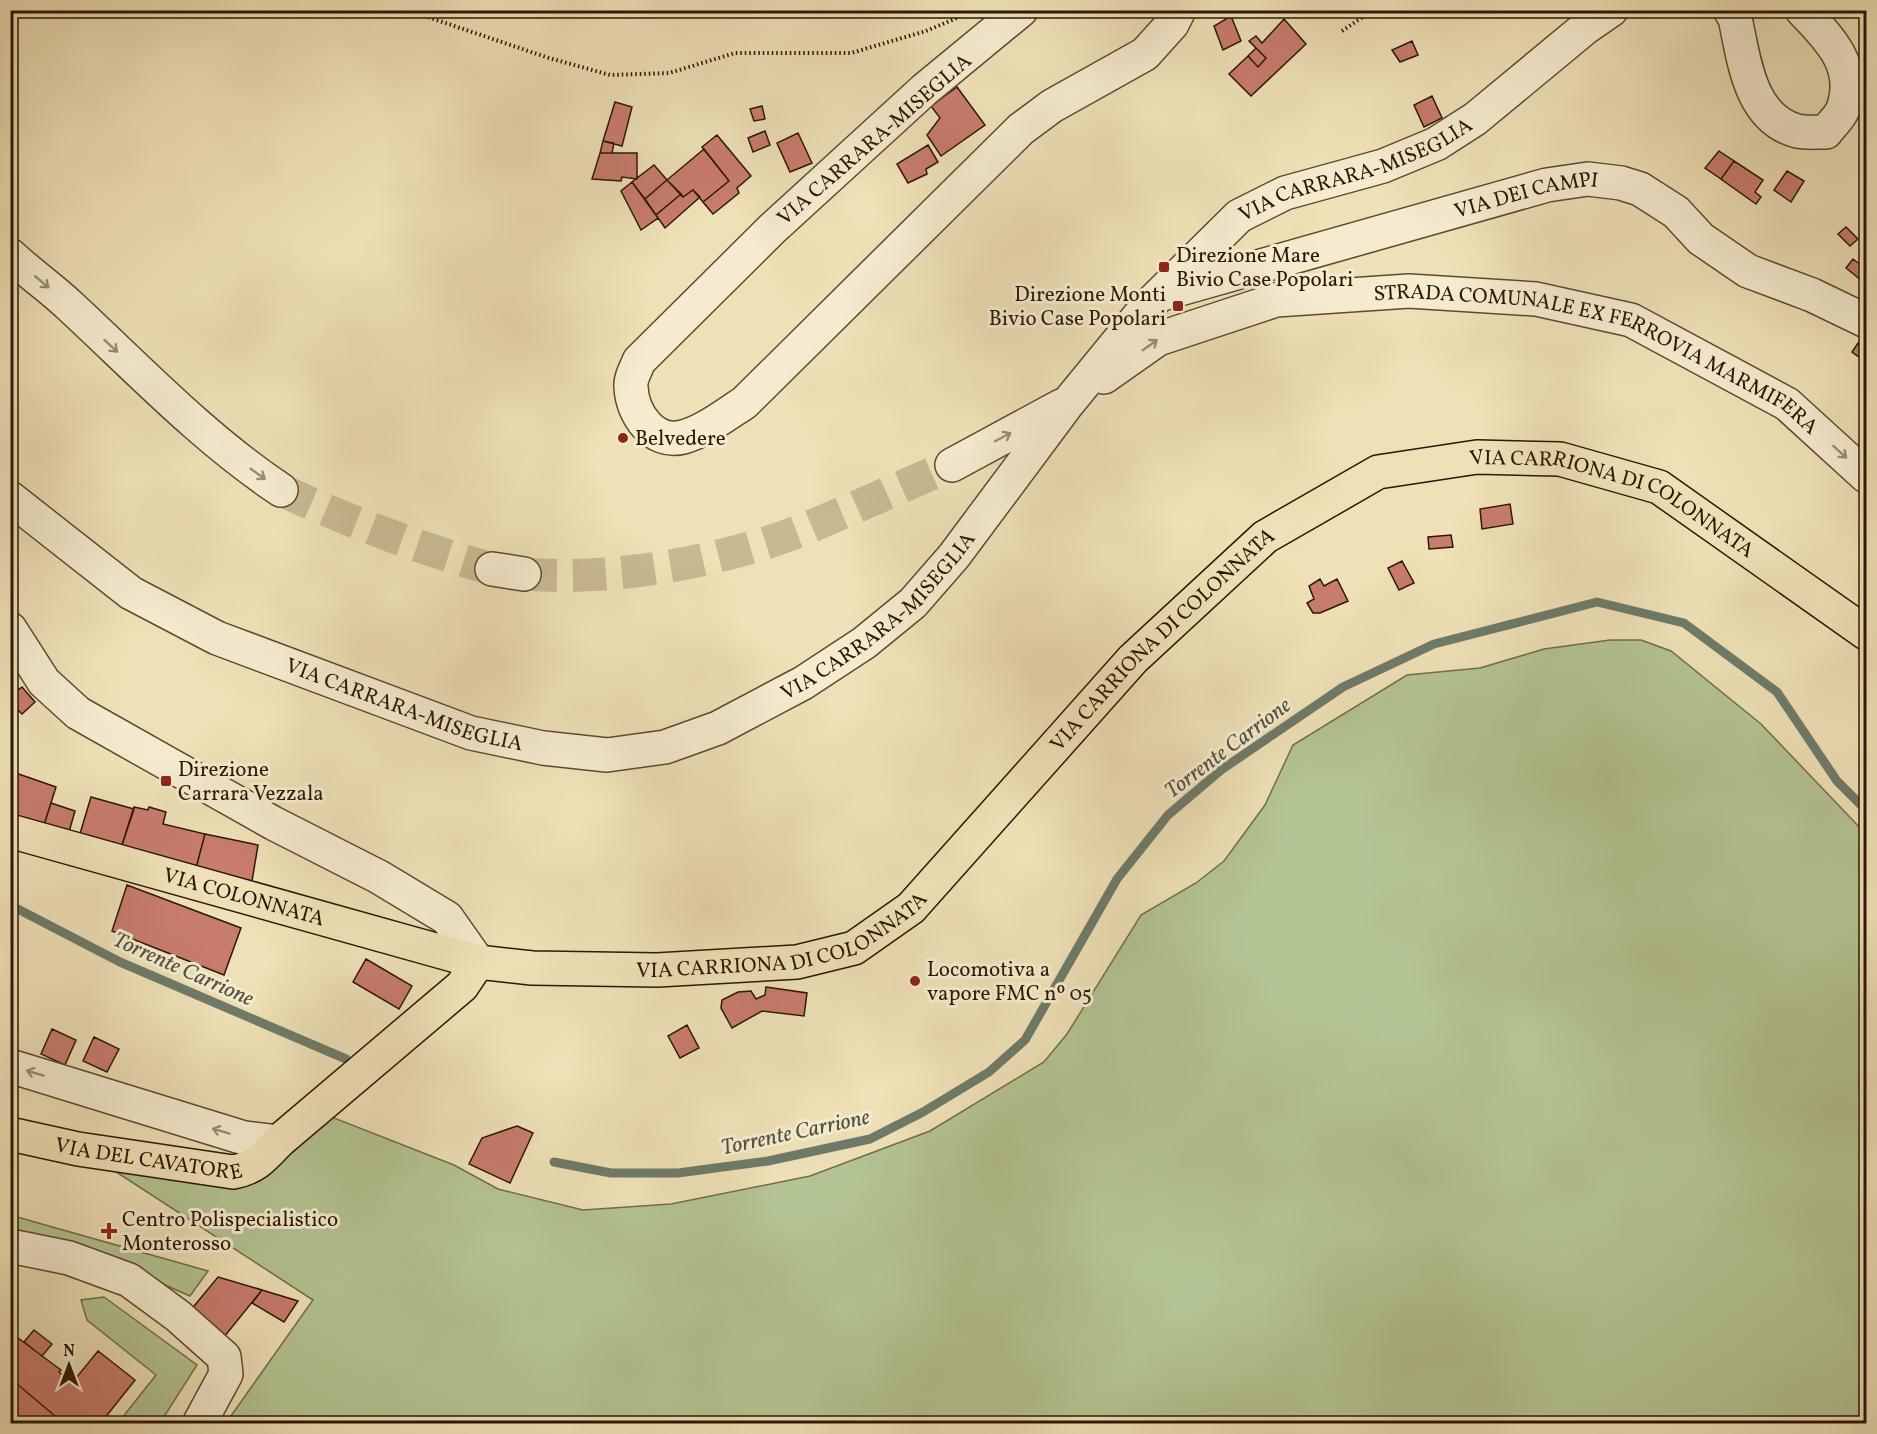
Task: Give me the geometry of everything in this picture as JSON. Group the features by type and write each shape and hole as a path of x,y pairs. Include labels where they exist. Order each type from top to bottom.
{"main road":[{"name":"VIA CARRIONA DI COLONNATA","path":"470,974 532,968 657,970 796,962 854,948 911,908 1133,659 1265,537 1378,472 1477,457 1560,459 1659,487 1866,633"},
{"name":"VIA COLONNATA","path":"10,831 470,974"},
{"name":"VIA DEL CAVATORE","path":"10,1134 78,1149 233,1172 256,1165 278,1142 470,974"}],"street":[{"name":"VIA CARRARA-MISEGLIA","path":"1022,10 907,106 772,229 639,361 630,384 634,410 646,426 663,436 681,438 700,431 744,403 1021,129 1052,106 1145,54 1172,24 1179,10"},
{"name":"VIA CARRARA-MISEGLIA","path":"10,498 130,593 217,638 471,733 543,748 607,754 665,747 718,728 803,683 864,643 913,603 954,556 1068,403 1158,295 1239,216 1285,193 1383,166 1436,144 1475,119 1585,28 1611,10"},
{"path":"1730,10 1735,18 1755,98 1775,120 1798,131 1826,132 1844,108 1848,78 1840,54 1828,37 1802,10"},
{"name":"VIA DEI CAMPI","path":"1158,295 1547,185 1588,179 1621,183 1640,189 1676,212 1701,239 1748,271 1812,295 1866,321"},
{"path":"12,256 69,305 163,395 253,471 281,490"},
{"name":"STRADA COMUNALE EX FERROVIA MARMIFERA","path":"952,465 1068,403 1158,339 1276,300 1409,291 1536,299 1631,320 1786,404 1866,476"},
{"path":"10,629 44,682 78,713 273,823 379,877 447,918 470,974"},
{"path":"10,1066 244,1138 278,1142"},
{"path":"10,1246 69,1258 129,1280 178,1316 224,1357 226,1374 199,1424"}],"path":[{"path":"406,10 549,58 610,75 669,73 735,53 851,53 926,32 964,15"},
{"path":"1342,31 1374,10"}],"green space":[{"path":"1610,640 1641,640 1671,651 1761,724 1866,834 1866,1423 226,1423 313,1300 101,1162 187,1179 324,1114 454,1165 498,1189 583,1210 671,1204 810,1176 930,1131 1044,1062 1067,1034 1141,915 1196,883 1224,861 1265,805 1293,745 1407,675 1480,668 1544,649"},
{"path":"10,1215 208,1271 190,1296 147,1277 11,1237"},
{"path":"104,1297 197,1365 160,1423 118,1423 156,1375 87,1320 81,1300"}],"building":[{"path":"1231,16 1241,41 1223,50 1214,26"},
{"path":"1284,19 1306,44 1251,96 1229,74 1248,56 1258,67 1266,58 1249,41 1256,36 1262,43"},
{"path":"1412,41 1418,55 1400,62 1392,50"},
{"path":"1256,48 1266,58 1258,67 1248,56"},
{"path":"957,87 985,125 941,156 927,135 940,118 931,106"},
{"path":"1432,96 1442,118 1424,127 1414,105"},
{"path":"615,102 632,107 622,146 603,141"},
{"path":"762,106 765,119 754,121 750,109"},
{"path":"765,131 770,145 753,152 748,138"},
{"path":"798,133 812,163 790,172 777,143"},
{"path":"717,135 751,176 737,188 739,193 713,214 703,202 729,181 702,147"},
{"path":"603,141 614,143 612,153 600,153"},
{"path":"928,145 938,162 926,169 927,174 908,183 897,164"},
{"path":"704,149 729,181 703,202 693,190 683,197 667,180"},
{"path":"1719,151 1734,161 1721,179 1705,168"},
{"path":"600,153 637,153 637,179 622,177 621,181 592,179"},
{"path":"1734,161 1763,180 1755,192 1761,197 1756,204 1721,179"},
{"path":"654,165 667,180 645,199 632,182"},
{"path":"1787,171 1804,181 1791,202 1774,190"},
{"path":"667,180 681,194 656,215 645,199"},
{"path":"632,182 658,218 641,230 621,191"},
{"path":"693,190 700,197 665,228 656,215 681,194 683,197"},
{"path":"1846,227 1858,239 1850,246 1838,234"},
{"path":"1853,259 1866,269 1862,281 1846,268"},
{"path":"1858,343 1866,349 1866,362 1852,352"},
{"path":"1510,504 1513,524 1482,529 1480,509"},
{"path":"1451,535 1453,547 1429,549 1428,537"},
{"path":"1402,561 1414,583 1399,590 1388,568"},
{"path":"1320,579 1324,586 1337,579 1348,601 1320,613 1313,613 1307,603 1314,599 1309,586"},
{"path":"22,687 35,702 22,714 10,702 10,696"},
{"path":"10,771 56,787 44,825 10,815"},
{"path":"91,797 134,809 121,848 79,837"},
{"path":"51,803 75,811 69,832 44,825"},
{"path":"134,807 148,810 149,807 166,812 163,824 205,834 196,868 121,848"},
{"path":"205,834 258,845 252,881 196,868"},
{"path":"127,885 241,928 224,975 112,931"},
{"path":"366,959 412,986 399,1009 353,982"},
{"path":"766,987 807,993 804,1016 762,1011 732,1028 721,1008 722,1000 738,992 751,991 756,999 765,995"},
{"path":"687,1025 699,1048 680,1058 668,1036"},
{"path":"52,1029 76,1040 65,1065 41,1054"},
{"path":"94,1037 119,1049 107,1072 83,1061"},
{"path":"517,1126 533,1133 510,1183 469,1164 482,1138"},
{"path":"218,1277 262,1290 224,1337 190,1311"},
{"path":"262,1290 298,1301 284,1322 252,1303"},
{"path":"34,1330 52,1344 42,1356 24,1342"},
{"path":"10,1332 61,1370 59,1372 72,1383 98,1351 135,1380 100,1424 61,1421 10,1378"},
{"path":"10,1378 61,1421 64,1420 69,1424 10,1424"}],"waterway":[{"name":"Torrente Carrione","path":"554,1162 611,1173 678,1173 768,1161 870,1139 923,1112 989,1072 1025,1040 1117,879 1168,815 1221,770 1343,687 1434,644 1597,602 1684,623 1777,692 1837,781 1866,810"},
{"name":"Torrente Carrione","path":"10,905 120,962 346,1059"}],"tunnel":[{"path":"524,574 592,575 627,572 698,561 732,553 797,532 952,465"},
{"path":"281,490 385,534 492,569"}],"place":[{"name":"Direzione Mare Bivio Case Popolari","path":"1164,267"},
{"name":"Direzione Monti Bivio Case Popolari","path":"1178,306"},
{"name":"Belvedere","path":"623,438"},
{"name":"Direzione Carrara Vezzala","path":"166,781"},
{"name":"Locomotiva a vapore FMC nº 05","path":"915,981"},
{"name":"Centro Polispecialistico Monterosso","path":"109,1231"}]}
